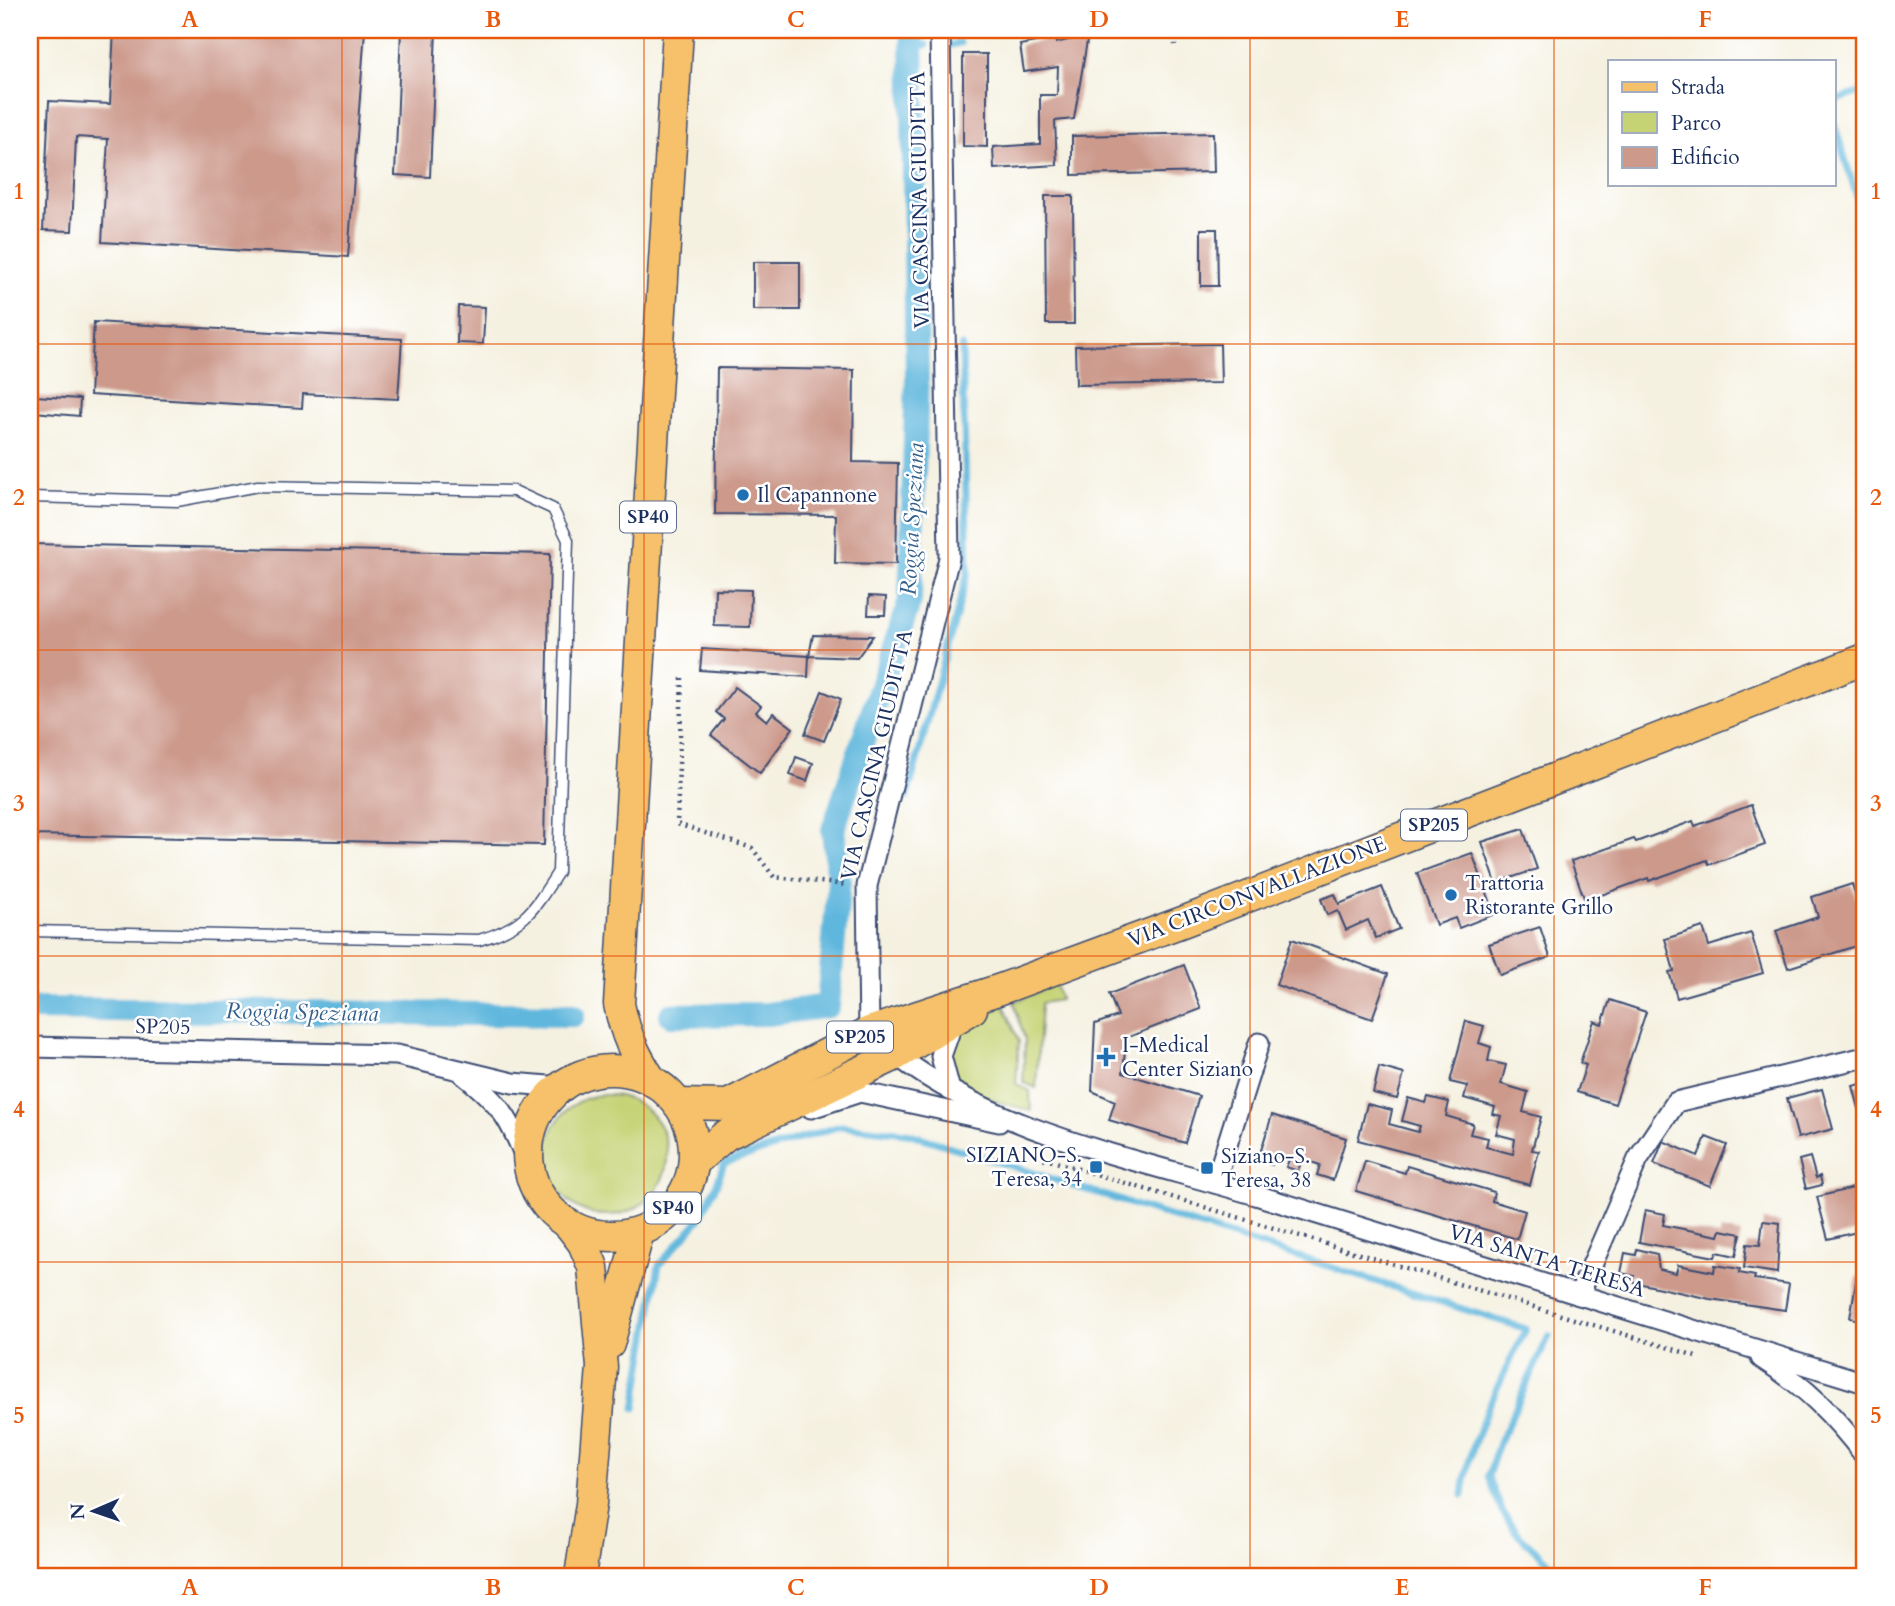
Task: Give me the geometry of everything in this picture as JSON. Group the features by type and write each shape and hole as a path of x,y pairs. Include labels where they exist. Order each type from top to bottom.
{"main road":[{"name":"SP40","path":"652,1081 625,1032 619,1004 678,30"},
{"name":"VIA CIRCONVALLAZIONE","path":"1001,989 1185,921 1865,659"},
{"name":"SP205","path":"694,1162 726,1135 737,1115 869,1032 1001,989"},
{"name":"SP205","path":"678,1104 737,1115 896,1055 953,1022 1001,989"},
{"name":"SP40","path":"580,1576 590,1503 602,1367 593,1267 583,1243 570,1226 550,1210 536,1189 529,1166 528,1143 534,1122 545,1102 597,1061 619,1004"},
{"name":"SP40","path":"570,1226 604,1237 639,1232 660,1221 677,1205 688,1185 694,1162 693,1142 678,1104 652,1081 631,1072 607,1070 573,1081"},
{"name":"SP40","path":"602,1367 639,1232"}],"street":[{"name":"VIA CASCINA GIUDITTA","path":"869,1032 867,886 948,558 940,30"},
{"path":"950,1090 941,1056 953,1022"},
{"path":"1215,1184 1258,1043"},
{"name":"SP205","path":"30,1047 397,1055 513,1083 573,1081"},
{"path":"896,1055 950,1090 1034,1130"},
{"path":"1579,1295 1638,1159 1676,1102 1865,1057"},
{"path":"460,1072 486,1092 510,1119 529,1166"},
{"path":"737,1115 768,1124 860,1092 1034,1130"},
{"name":"VIA SANTA TERESA","path":"1034,1130 1865,1383"},
{"path":"1736,1343 1796,1380 1845,1427 1864,1455"},
{"path":"1864,1455 1865,1427"}],"lane":[{"path":"30,498 177,501 258,486 514,491 554,509 568,540 558,872 536,906 510,931 479,940 30,931"}],"path":[{"path":"1174,30 1175,45"},
{"path":"682,678 677,824 752,848 774,877 851,885"},
{"path":"1034,1130 1036,1156 1696,1356"}],"green space":[{"path":"1056,984 1060,1000 1041,1003 1036,1088 1023,1082 1025,1040 1014,1002"},
{"path":"1004,1005 1019,1041 1016,1084 1030,1091 1031,1111 972,1091 962,1084 950,1063 951,1042 957,1030"},
{"path":"607,1095 630,1099 650,1112 663,1132 667,1155 663,1178 650,1198 630,1211 607,1215 584,1211 564,1198 551,1178 547,1155 551,1132 564,1112 584,1099"}],"building":[{"path":"114,30 365,30 348,257 102,242 108,139 76,137 72,231 43,230 49,101 110,104"},
{"path":"401,30 436,30 430,177 395,175"},
{"path":"963,30 983,30 984,35 963,36"},
{"path":"1088,35 1074,119 1055,121 1057,165 994,169 993,147 1040,144 1040,95 1057,95 1058,67 1024,72 1020,45 1056,38 1056,43"},
{"path":"963,54 987,54 987,147 963,146"},
{"path":"1213,133 1214,172 1072,175 1072,136"},
{"path":"1045,196 1073,196 1074,324 1046,324"},
{"path":"1201,229 1217,229 1218,286 1201,286"},
{"path":"753,262 800,262 800,310 753,310"},
{"path":"458,306 485,307 483,344 457,343"},
{"path":"94,322 402,339 398,399 303,394 302,408 90,395"},
{"path":"1220,344 1221,383 1076,385 1075,346"},
{"path":"717,368 854,370 853,462 898,463 896,564 835,563 836,515 715,514"},
{"path":"35,396 80,399 79,416 34,412"},
{"path":"30,544 550,554 544,845 30,835"},
{"path":"715,589 751,590 750,627 714,626"},
{"path":"869,596 886,597 885,615 868,615"},
{"path":"813,635 873,636 857,658 809,656"},
{"path":"702,649 809,656 808,677 700,670"},
{"path":"735,687 761,706 756,712 767,721 773,713 793,728 760,773 711,735 724,719 716,712"},
{"path":"822,691 841,699 824,741 805,734"},
{"path":"796,757 813,763 807,781 790,775"},
{"path":"1751,805 1765,845 1709,865 1707,860 1649,881 1648,878 1585,901 1571,861 1634,839 1636,842 1693,821 1695,826"},
{"path":"1523,829 1537,869 1496,883 1482,842"},
{"path":"1472,853 1495,914 1459,928 1455,918 1436,925 1417,873"},
{"path":"1852,884 1860,911 1865,909 1865,943 1788,968 1776,931 1818,917 1812,897"},
{"path":"1382,887 1399,929 1376,938 1368,920 1346,930 1338,911 1327,915 1321,899 1335,894 1339,904"},
{"path":"1540,927 1550,957 1500,975 1489,944"},
{"path":"1703,927 1709,946 1751,933 1763,973 1677,998 1669,972 1674,971 1665,939"},
{"path":"1292,939 1388,974 1372,1019 1276,985"},
{"path":"1184,965 1201,1009 1126,1038 1123,1073 1199,1096 1185,1143 1109,1120 1115,1101 1092,1091 1095,1024 1118,1016 1109,994"},
{"path":"1610,1000 1646,1012 1615,1104 1577,1092 1586,1065 1580,1063 1594,1021 1602,1024"},
{"path":"1466,1021 1484,1026 1479,1043 1491,1047 1488,1061 1506,1065 1501,1084 1528,1092 1523,1112 1541,1117 1532,1150 1539,1151 1530,1185 1358,1140 1367,1104 1392,1110 1389,1124 1418,1132 1420,1126 1402,1121 1408,1098 1426,1103 1428,1097 1449,1102 1446,1116 1473,1124 1470,1134 1488,1138 1486,1147 1513,1154 1515,1139 1496,1134 1501,1116 1493,1114 1495,1107 1464,1098 1467,1086 1450,1082"},
{"path":"1379,1067 1404,1074 1397,1099 1373,1093"},
{"path":"1865,1083 1865,1127 1864,1127 1853,1086"},
{"path":"1822,1089 1833,1129 1798,1138 1787,1098"},
{"path":"1272,1115 1346,1138 1333,1180 1317,1175 1320,1165 1302,1159 1298,1171 1286,1167 1289,1160 1275,1155 1272,1165 1258,1160"},
{"path":"1706,1137 1727,1145 1710,1186 1654,1164 1663,1141 1698,1156"},
{"path":"1810,1157 1816,1178 1820,1176 1822,1185 1806,1189 1799,1160"},
{"path":"1365,1161 1405,1173 1407,1166 1494,1192 1492,1201 1525,1211 1517,1239 1356,1191"},
{"path":"1865,1185 1865,1230 1828,1239 1817,1197"},
{"path":"1645,1210 1665,1214 1663,1225 1719,1236 1721,1230 1741,1234 1736,1256 1717,1252 1715,1257 1639,1242"},
{"path":"1763,1221 1780,1223 1777,1273 1744,1268 1747,1244 1760,1245"},
{"path":"1637,1249 1657,1254 1659,1269 1676,1273 1678,1265 1714,1272 1715,1265 1740,1269 1739,1273 1755,1276 1754,1279 1789,1284 1785,1310 1710,1299 1633,1282 1634,1276 1621,1273 1625,1253 1636,1255"},
{"path":"1857,1276 1865,1278 1865,1321 1850,1318"}],"waterway":[{"name":"Roggia Speziana","path":"671,1015 768,1014 828,1006 839,881 833,830 910,600 917,378 912,30"},
{"path":"951,45 960,43"},
{"path":"912,45 926,45"},
{"path":"1836,100 1865,91"},
{"path":"1836,130 1865,224"},
{"path":"907,797 968,572 962,346"},
{"name":"Roggia Speziana","path":"30,1009 573,1015"},
{"path":"635,1408 659,1265 699,1220 724,1163 840,1126 907,1133 1526,1329 1479,1431 1466,1473 1463,1495"},
{"path":"1549,1336 1499,1443 1488,1476 1502,1511 1516,1532 1563,1576"}],"place":[{"name":"Il Capannone","path":"743,495"},
{"name":"Trattoria Ristorante Grillo","path":"1451,895"},
{"name":"I-Medical Center Siziano","path":"1106,1057"},
{"name":"SIZIANO-S. Teresa, 34","path":"1096,1167"},
{"name":"Siziano-S. Teresa, 38","path":"1207,1168"}]}
